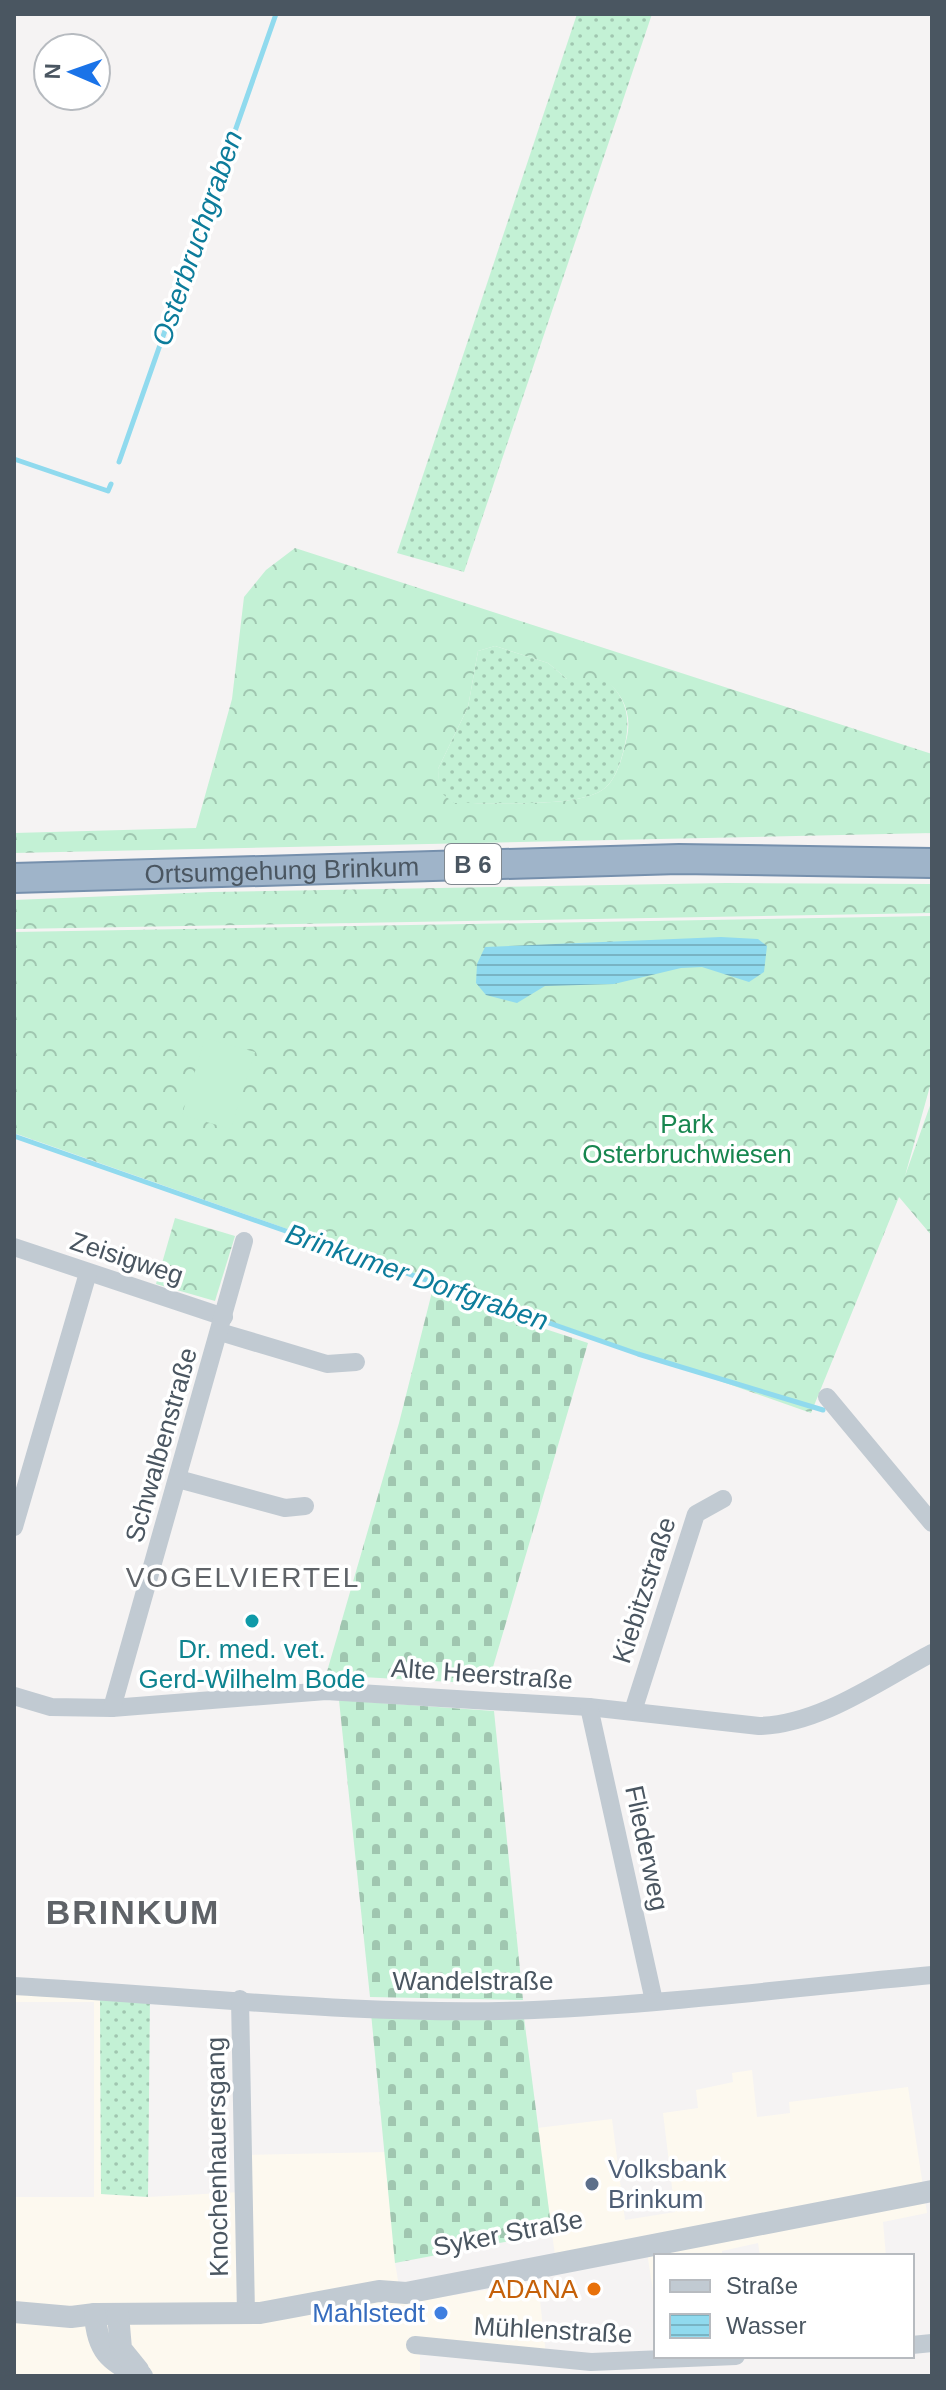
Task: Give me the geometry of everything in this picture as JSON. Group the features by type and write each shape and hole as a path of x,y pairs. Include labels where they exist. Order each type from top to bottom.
{"highway":[{"name":"Ortsumgehung Brinkum","path":"14,878 679,859 932,863"}],"street":[{"name":"Schwalbenstraße","path":"112,1708 244,1241"},
{"name":"Zeisigweg","path":"14,1247 327,1364 356,1362"},
{"path":"14,1527 88,1273"},
{"path":"827,1397 932,1523"},
{"path":"178,1479 285,1508 305,1506"},
{"name":"Kiebitzstraße","path":"633,1711 696,1514 723,1499"},
{"name":"Alte Heerstraße","path":"14,1696 51,1707 112,1708 313,1691 589,1707 759,1726 782,1725 823,1711 932,1653"},
{"name":"Fliederweg","path":"589,1707 654,2001"},
{"name":"Wandelstraße","path":"14,1986 489,2010 654,2001 932,1975"},
{"name":"Knochenhauersgang","path":"240,1999 246,2314"},
{"name":"Syker Straße","path":"379,2291 399,2281 932,2180"},
{"name":"Syker Straße","path":"23,2312 71,2317 246,2314 379,2291 406,2293 932,2191"},
{"path":"106,2314 98,2340 105,2355 142,2376"},
{"name":"Mühlenstraße","path":"415,2345 634,2369 720,2358"}],"shaded area":[{"path":"14,1991 100,1996 101,2194 148,2197 241,2192 240,2155 387,2152 395,2263 402,2303 538,2282 546,2355 420,2343 420,2376 14,2376 14,2197 94,2197 94,2002 16,2002 14,2083"},
{"path":"752,2070 757,2117 790,2113 789,2102 908,2087 927,2213 883,2222 886,2254 760,2254 758,2243 722,2251 722,2254 654,2254 654,2298 647,2252 557,2269 537,2128 612,2119 625,2220 675,2212 663,2113 698,2108 696,2090 733,2082 732,2073"}],"green space":[{"path":"577,14 652,14 464,572 397,553"},
{"path":"295,548 932,754 932,833 14,853 14,833 196,828 232,699 244,597 266,570","holes":["495,646 548,663 567,679 605,679 617,691 627,712 628,728 614,777 605,788 593,795 576,799 533,803 454,803 440,792 438,769 468,707 478,651"]},
{"path":"495,646 548,663 567,679 605,678 612,685 625,708 627,734 618,767 605,788 576,799 533,803 453,803 439,792 438,769 468,707 478,651"},
{"path":"726,883 932,884 932,913 14,929 14,900 211,892"},
{"name":"Park Osterbruchwiesen","path":"932,916 932,1079 905,1176 932,1100 932,1236 899,1197 811,1413 14,1133 14,932"},
{"path":"205,1038 255,1052 231,1129 182,1115"},
{"path":"175,1218 235,1236 215,1301 156,1284"},
{"path":"432,1292 588,1343 488,1684 326,1675 399,1423"},
{"path":"339,1700 494,1711 523,2000 370,1997"},
{"path":"100,1996 150,1998 148,2197 101,2194"},
{"path":"371,2013 524,2018 552,2233 395,2263"}],"water":[{"path":"721,937 758,939 767,946 764,972 749,982 702,967 681,968 614,984 545,986 517,1003 486,995 476,983 477,964 485,947"}],"waterway":[{"name":"Osterbruchgraben","path":"119,462 276,14"},
{"name":"Osterbruchgraben","path":"14,459 108,491 111,484"},
{"name":"Brinkumer Dorfgraben","path":"14,1136 638,1354 823,1410"}],"place":[{"name":"Dr. med. vet. Gerd-Wilhelm Bode","path":"252,1621"},
{"name":"Volksbank Brinkum","path":"592,2184"},
{"name":"ADANA","path":"594,2289"},
{"name":"Mahlstedt","path":"441,2313"}],"district":[{"name":"VOGELVIERTEL","path":"243,1577"},
{"name":"BRINKUM","path":"133,1912"}]}
